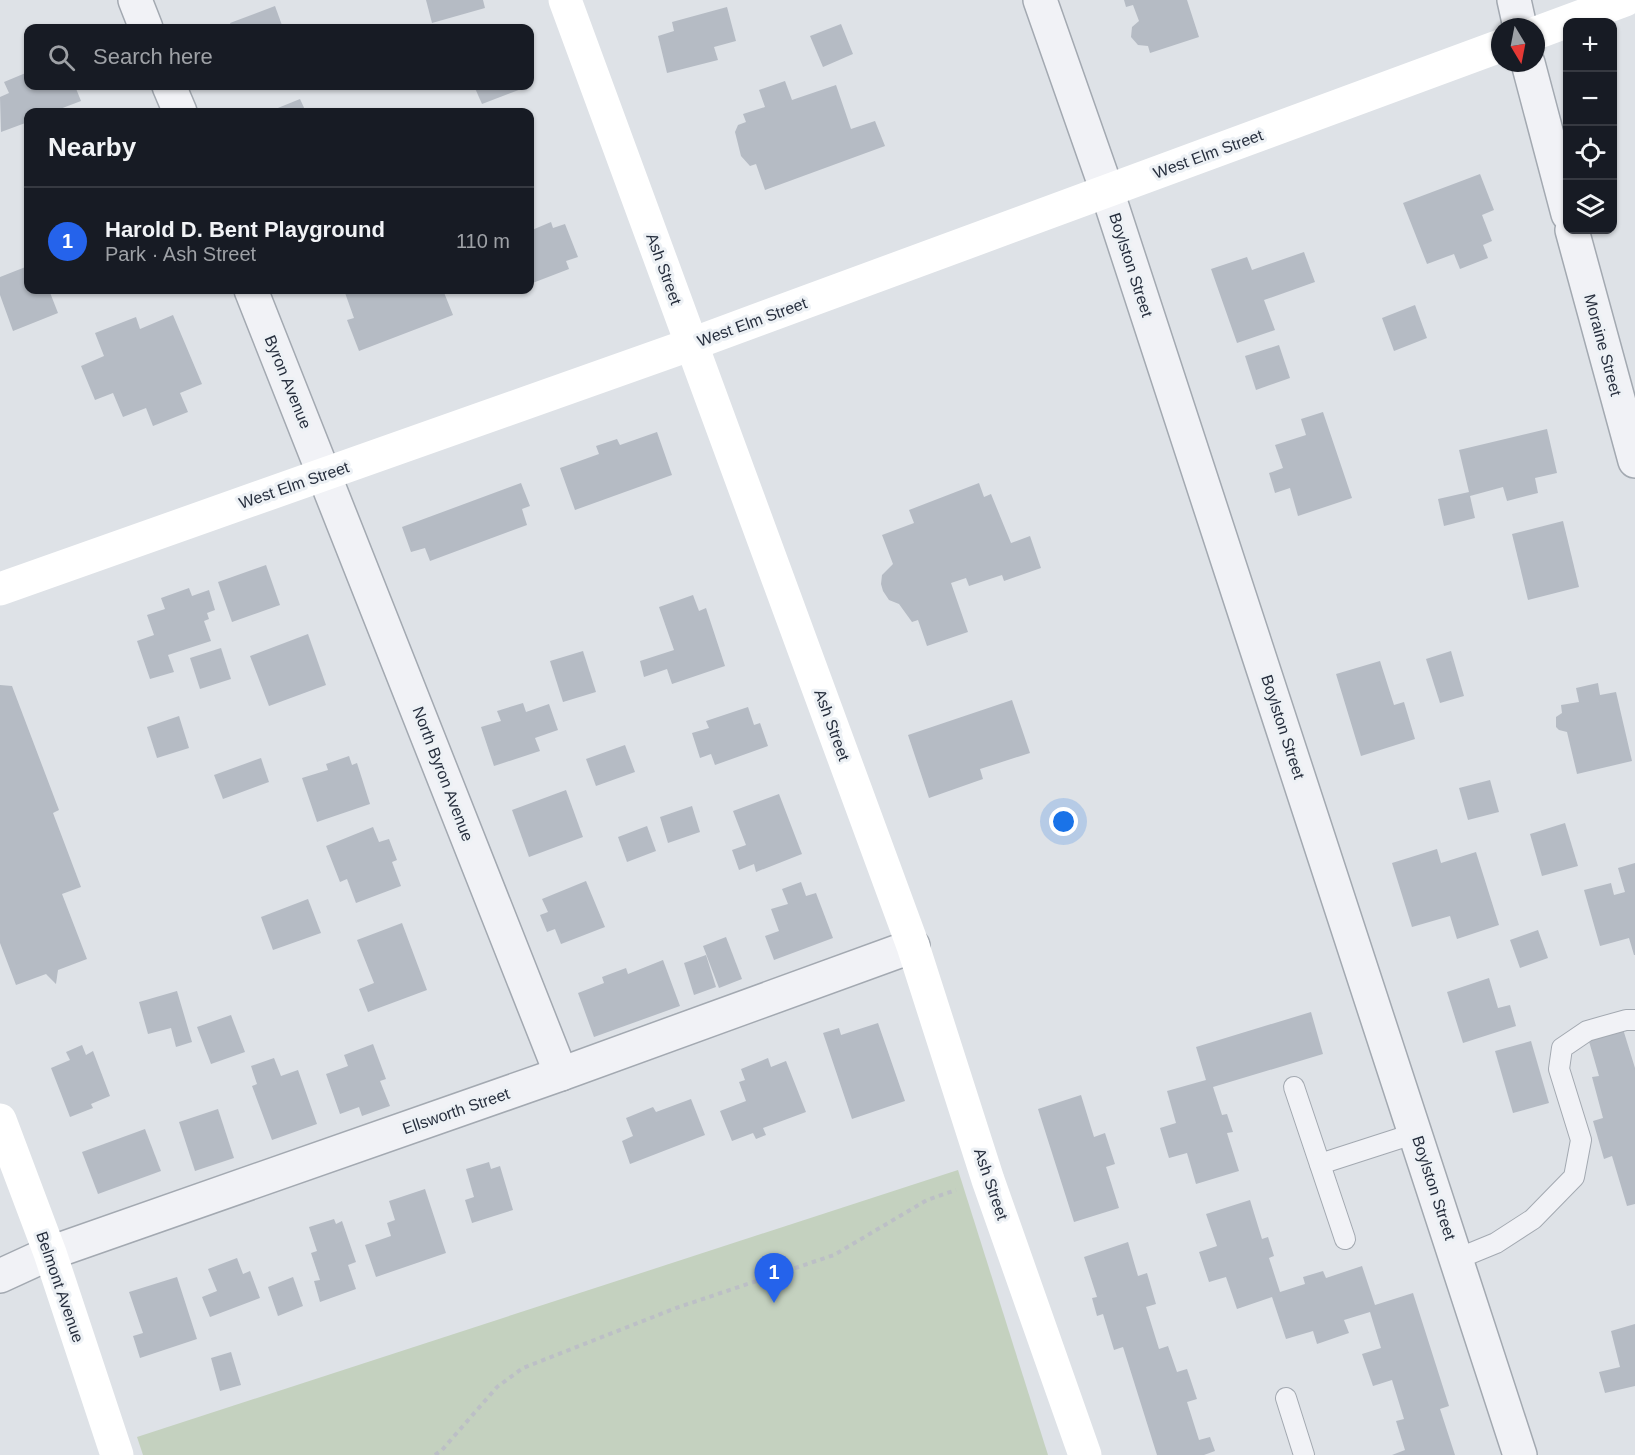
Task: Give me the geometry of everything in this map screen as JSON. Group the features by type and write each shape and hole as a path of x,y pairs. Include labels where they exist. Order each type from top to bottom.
{"street":[{"path":"135,0 144,24"},
{"name":"Ash Street","path":"565,0 913,946 988,1180 1085,1455"},
{"name":"Boylston Street","path":"1040,0 1107,191 1520,1455"},
{"path":"1514,0 1518,18"},
{"path":"1545,30 1625,0"},
{"name":"West Elm Street","path":"0,589 692,344 1491,49"},
{"path":"1530,72 1563,195"},
{"path":"171,90 178,108"},
{"name":"Moraine Street","path":"1573,234 1635,461"},
{"name":"Byron Avenue","path":"253,294 325,474"},
{"name":"North Byron Avenue","path":"325,474 561,1074"},
{"name":"Ellsworth Street","path":"0,1276 50,1254 561,1074 913,946"},
{"name":"Belmont Avenue","path":"0,1120 50,1254 117,1455"}],"lane":[{"path":"1457,1259 1496,1243 1533,1220 1574,1177 1581,1140 1559,1070 1562,1048 1587,1031 1626,1020 1635,1020"},
{"path":"1294,1087 1345,1239"},
{"path":"1320,1164 1416,1132"},
{"path":"1286,1398 1304,1455"}],"path":[{"path":"435,1455 442,1450 496,1388 523,1368 676,1308 834,1255 927,1200 988,1180"}],"green space":[{"path":"958,1170 1048,1455 143,1455 137,1437"}],"building":[{"path":"426,0 483,0 485,8 432,23"},
{"path":"1124,0 1187,0 1199,37 1150,53 1148,46 1138,45 1131,37 1132,27 1139,21 1133,5 1126,7"},
{"path":"275,6 282,24 230,24"},
{"path":"727,7 736,41 714,47 718,60 667,73 658,36 674,31 672,22"},
{"path":"841,24 853,54 823,67 810,36"},
{"path":"24,74 24,90 77,90 81,101 63,108 24,108 24,123 1,132 0,97 9,93 4,82"},
{"path":"785,81 792,100 836,85 851,129 875,121 885,146 765,190 756,164 750,166 741,156 735,132 738,125 746,122 743,114 765,107 759,90"},
{"path":"476,90 519,90 482,104"},
{"path":"300,99 304,108 278,108"},
{"path":"1480,174 1494,210 1482,215 1492,241 1483,245 1488,258 1460,269 1454,254 1427,264 1403,203"},
{"path":"551,222 553,228 565,224 578,257 566,261 569,269 534,282 534,229"},
{"path":"1304,252 1315,282 1264,300 1275,330 1237,343 1211,269 1247,257 1252,270"},
{"path":"24,268 24,294 51,294 58,313 13,331 0,295 0,277"},
{"path":"345,294 445,294 453,315 359,351 347,320 354,318"},
{"path":"1415,305 1427,338 1394,351 1382,318"},
{"path":"173,315 202,384 180,393 188,412 153,426 146,408 123,417 113,393 95,400 81,366 104,356 95,333 136,317 140,329"},
{"path":"1279,345 1290,378 1256,390 1245,356"},
{"path":"1323,412 1352,498 1298,516 1290,488 1275,493 1269,473 1283,468 1275,445 1306,435 1301,419"},
{"path":"1547,429 1557,473 1535,478 1538,493 1507,501 1503,487 1470,496 1475,518 1444,526 1438,499 1469,492 1459,450"},
{"path":"657,432 672,475 575,510 560,468 599,454 596,446 617,439 620,445"},
{"path":"521,483 530,506 522,509 527,525 430,561 425,548 411,552 402,527"},
{"path":"979,483 984,497 991,494 1011,543 1030,536 1041,568 1004,581 1002,575 969,586 966,578 951,583 968,632 927,646 918,620 912,622 899,604 889,600 883,591 882,575 893,564 882,535 914,523 909,510"},
{"path":"1563,521 1579,587 1528,600 1512,534"},
{"path":"266,565 280,605 232,622 218,582"},
{"path":"189,588 192,596 209,590 215,610 207,613 209,619 204,621 211,641 168,655 174,672 150,679 137,641 154,635 147,615 165,609 161,598"},
{"path":"693,595 699,611 706,608 725,666 672,684 667,669 644,677 640,661 674,650 659,607"},
{"path":"308,634 326,685 269,706 250,656"},
{"path":"221,648 231,679 200,689 190,658"},
{"path":"583,651 596,692 563,702 550,661"},
{"path":"1451,651 1464,696 1440,703 1426,659"},
{"path":"1380,661 1394,705 1404,702 1415,739 1361,756 1336,674"},
{"path":"1598,683 1600,695 1616,692 1632,761 1577,774 1567,732 1556,727 1556,717 1562,713 1561,705 1579,702 1576,688"},
{"path":"0,685 12,686 59,810 53,813 81,887 62,894 87,959 58,970 56,984 46,974 16,985 0,943"},
{"path":"1012,700 1030,753 980,769 983,779 929,798 908,735"},
{"path":"523,703 526,712 549,704 558,730 535,738 540,751 494,766 481,727 501,721 497,711"},
{"path":"748,707 754,725 760,723 768,746 715,765 711,754 700,758 692,733 709,728 706,721"},
{"path":"179,716 189,748 157,758 147,727"},
{"path":"625,745 635,772 596,786 586,759"},
{"path":"349,756 352,765 357,763 370,804 317,822 302,778 328,770 326,764"},
{"path":"261,758 269,782 223,799 214,775"},
{"path":"1490,780 1499,812 1468,820 1459,788"},
{"path":"566,790 583,837 529,857 512,810"},
{"path":"779,794 802,854 756,872 754,864 739,870 732,850 746,845 733,811"},
{"path":"692,806 700,832 668,843 660,817"},
{"path":"1565,823 1578,866 1542,876 1530,834"},
{"path":"647,826 656,851 627,862 618,837"},
{"path":"373,827 379,842 389,839 397,860 392,862 401,886 356,903 347,879 340,882 326,846"},
{"path":"1437,849 1441,863 1476,852 1499,925 1457,939 1450,916 1412,927 1392,863"},
{"path":"1635,863 1634,955 1629,938 1600,946 1584,890 1611,883 1614,895 1625,892 1618,868"},
{"path":"586,881 605,927 561,944 555,929 547,932 540,915 548,912 542,899"},
{"path":"801,882 806,896 816,893 833,938 774,960 765,936 779,931 771,909 788,904 782,889"},
{"path":"308,899 321,933 273,950 261,917"},
{"path":"402,923 427,990 368,1012 359,989 374,983 357,940"},
{"path":"1538,930 1548,958 1520,968 1510,940"},
{"path":"726,937 742,979 719,988 703,946"},
{"path":"706,955 716,987 694,995 684,963"},
{"path":"663,960 680,1006 594,1037 578,993 604,983 602,977 626,968 628,974"},
{"path":"1489,978 1498,1008 1510,1005 1516,1026 1463,1043 1447,992"},
{"path":"177,991 192,1042 176,1047 171,1028 148,1034 139,1002"},
{"path":"1311,1012 1323,1054 1213,1087 1222,1115 1227,1114 1233,1132 1227,1133 1239,1171 1196,1184 1187,1153 1169,1158 1160,1128 1176,1123 1167,1091 1206,1080 1196,1047"},
{"path":"231,1015 245,1052 211,1064 197,1027"},
{"path":"878,1023 905,1101 852,1119 823,1033 839,1028 841,1035"},
{"path":"1623,1029 1635,1068 1635,1204 1627,1206 1612,1156 1604,1159 1593,1121 1603,1118 1592,1077 1599,1076 1588,1038"},
{"path":"1531,1041 1549,1103 1513,1113 1495,1051"},
{"path":"373,1044 386,1079 380,1081 390,1106 362,1116 359,1107 340,1114 326,1074 348,1066 344,1055"},
{"path":"82,1045 86,1055 93,1051 110,1096 91,1104 93,1108 70,1117 51,1068 70,1060 66,1052"},
{"path":"274,1058 281,1076 298,1070 317,1124 272,1140 252,1086 257,1084 251,1066"},
{"path":"768,1058 771,1067 786,1061 806,1112 763,1128 766,1135 756,1139 753,1133 732,1141 720,1111 746,1101 739,1082 745,1080 741,1069"},
{"path":"1081,1095 1094,1137 1105,1133 1115,1164 1106,1167 1119,1208 1074,1222 1038,1109"},
{"path":"691,1099 705,1135 630,1164 622,1141 633,1136 626,1118 653,1107 656,1112"},
{"path":"218,1109 234,1158 195,1171 179,1122"},
{"path":"145,1129 161,1171 98,1194 82,1152"},
{"path":"489,1162 491,1169 500,1166 513,1210 472,1223 465,1200 474,1197 466,1169"},
{"path":"425,1189 446,1253 376,1277 365,1245 391,1236 387,1223 395,1220 389,1201"},
{"path":"1250,1200 1262,1239 1268,1237 1274,1256 1269,1258 1280,1292 1305,1284 1303,1277 1323,1271 1326,1278 1362,1266 1375,1305 1413,1293 1449,1406 1440,1409 1455,1455 1392,1455 1405,1450 1396,1421 1404,1419 1392,1380 1373,1386 1362,1354 1381,1348 1370,1312 1344,1320 1349,1333 1317,1344 1313,1331 1286,1339 1272,1297 1237,1309 1226,1277 1209,1282 1199,1252 1217,1246 1206,1214"},
{"path":"334,1219 336,1224 342,1221 356,1262 348,1265 356,1289 320,1302 314,1281 320,1280 311,1253 317,1251 309,1227"},
{"path":"1128,1242 1138,1276 1147,1273 1156,1304 1146,1307 1159,1349 1168,1346 1177,1372 1187,1369 1197,1399 1187,1402 1199,1440 1210,1437 1215,1451 1204,1455 1157,1455 1123,1347 1114,1350 1103,1314 1097,1316 1092,1298 1097,1297 1084,1257"},
{"path":"237,1258 243,1274 250,1271 260,1298 210,1317 202,1297 217,1291 208,1269"},
{"path":"177,1277 197,1339 140,1358 133,1336 143,1333 129,1292"},
{"path":"293,1277 303,1306 278,1316 268,1287"},
{"path":"1635,1324 1635,1386 1605,1393 1599,1372 1620,1367 1611,1331"},
{"path":"231,1352 241,1385 220,1391 211,1358"}],"place":[{"name":"Harold D. Bent Playground","path":"774,1303"}]}
